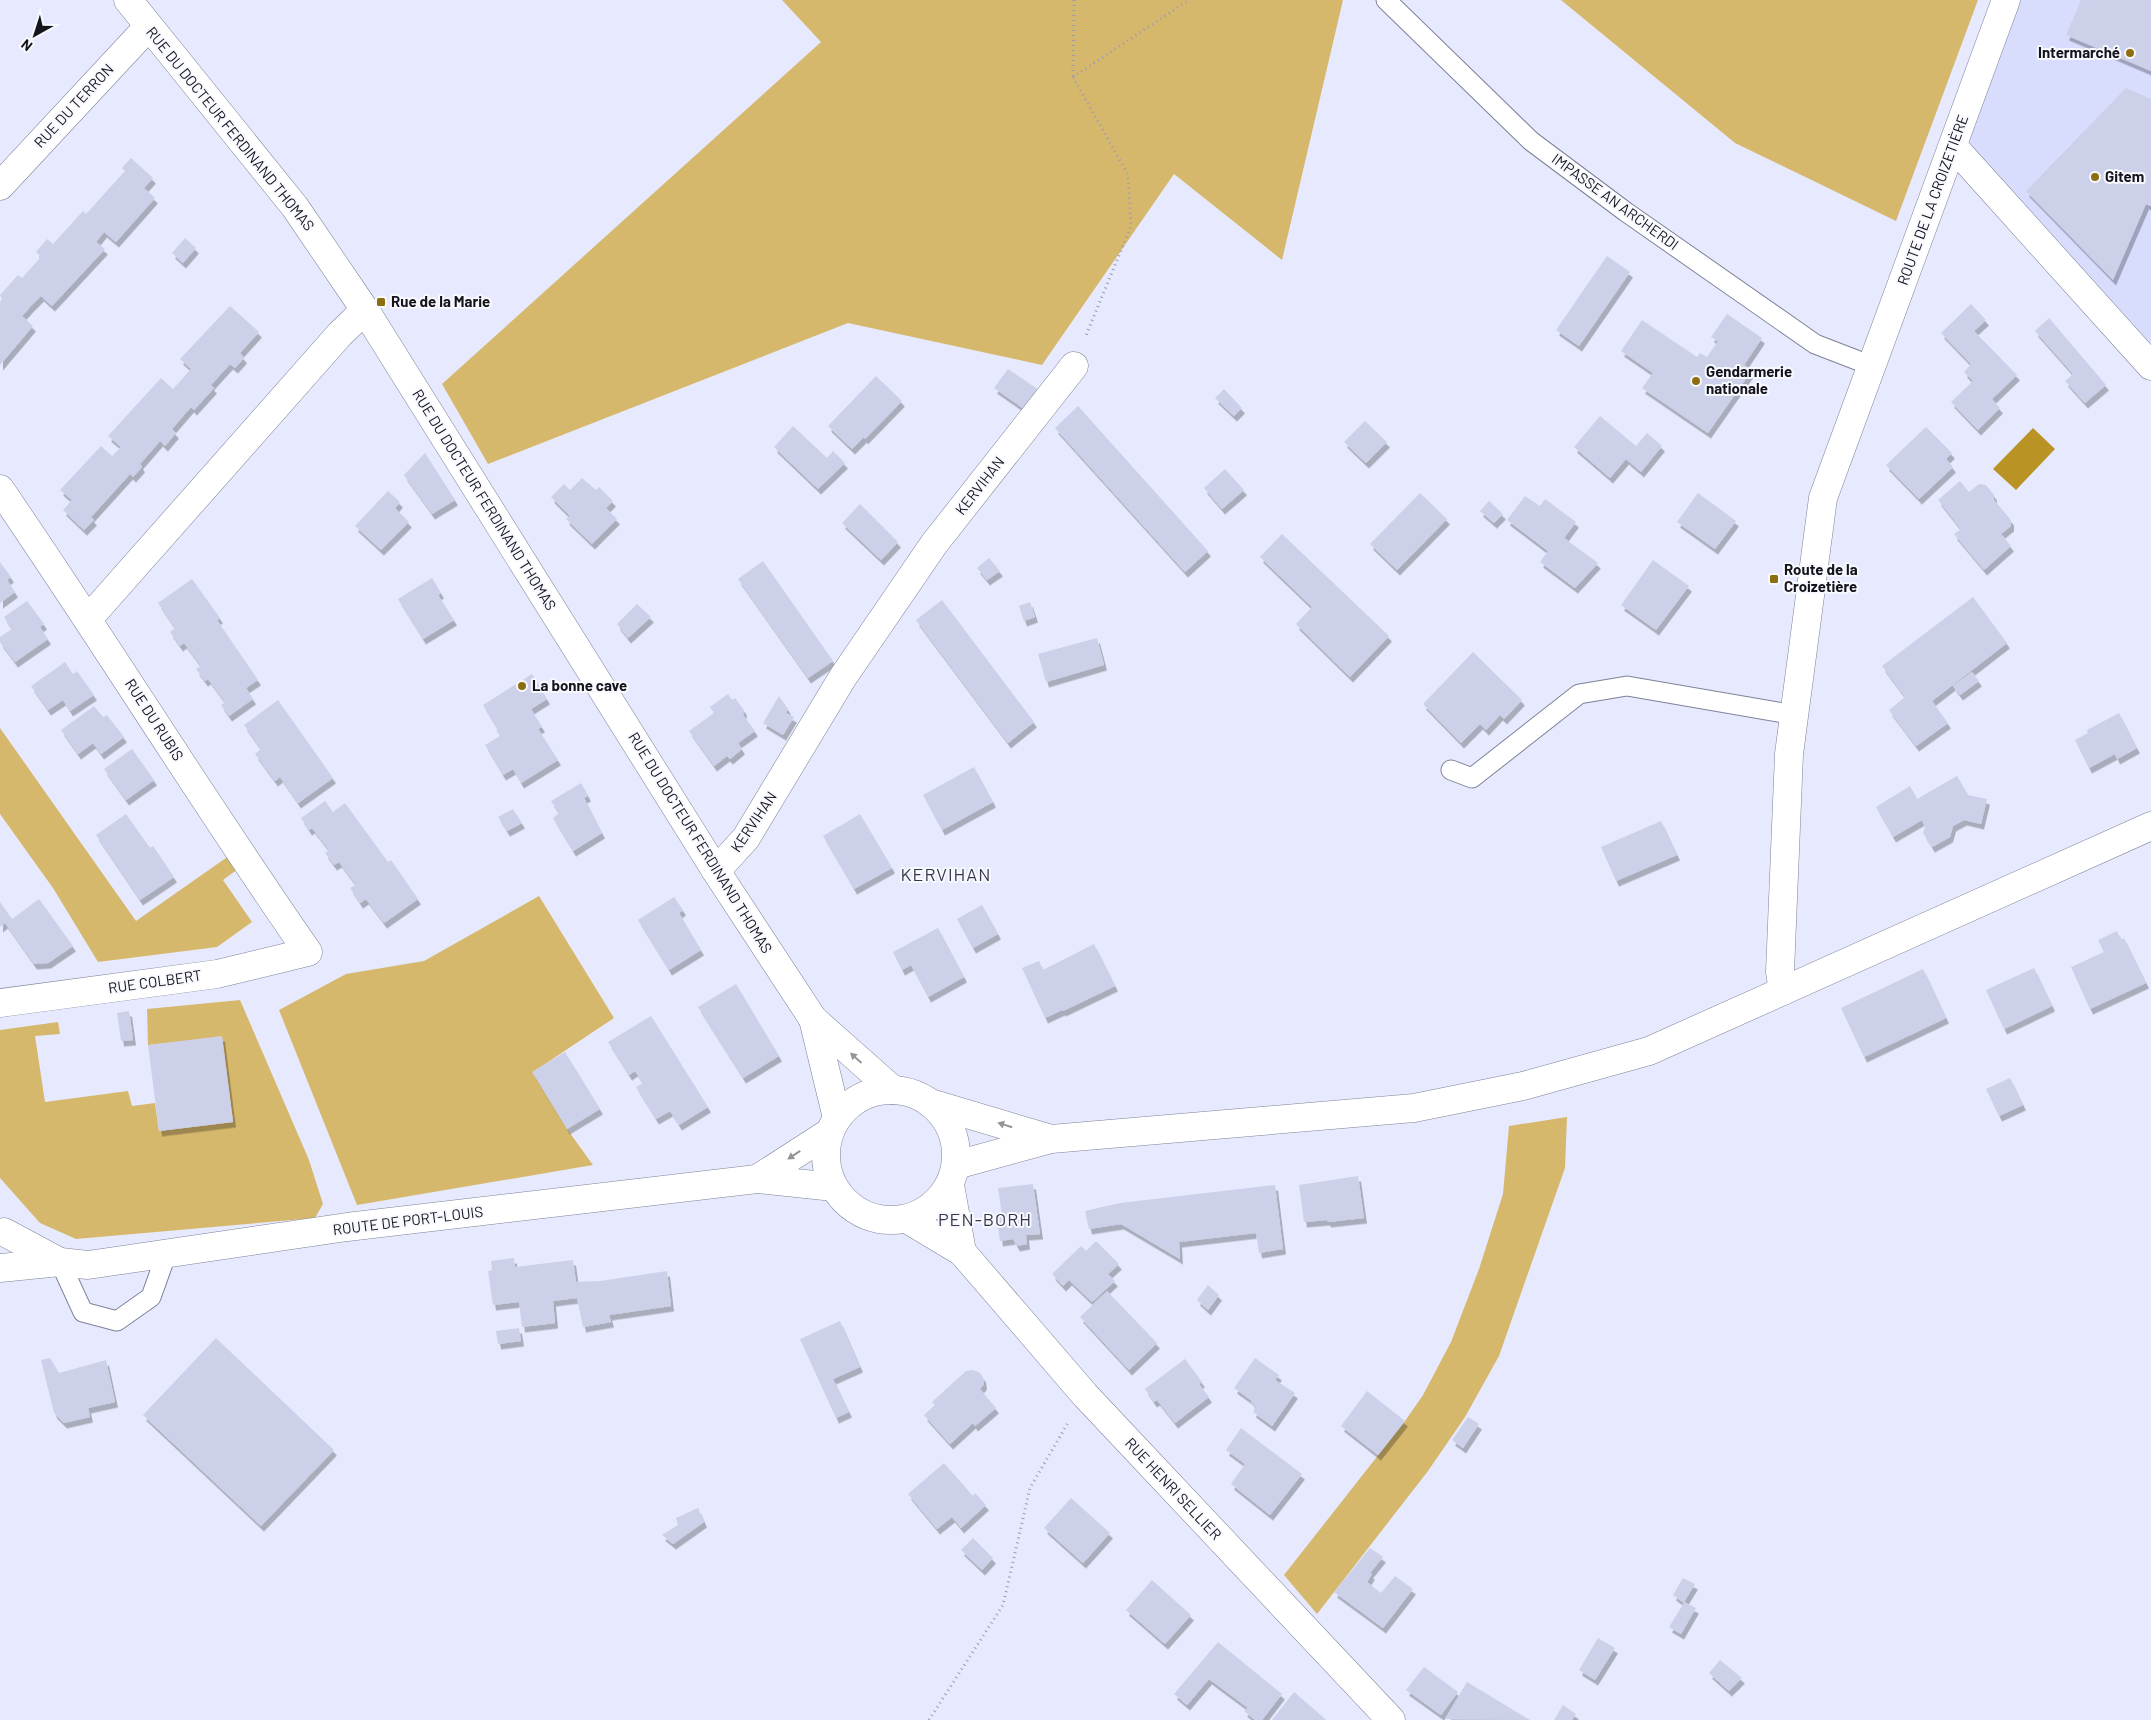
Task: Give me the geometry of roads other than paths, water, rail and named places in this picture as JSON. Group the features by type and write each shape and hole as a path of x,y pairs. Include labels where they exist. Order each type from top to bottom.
{"street":[{"name":"RUE DU DOCTEUR FERDINAND THOMAS","path":"128,0 295,207 365,310 716,871 814,1019 893,1090"},
{"name":"ROUTE DE LA CROIZETIÈRE","path":"1783,991 1780,972 1789,754 1823,498 2006,0"},
{"name":"RUE DU TERRON","path":"0,186 148,26"},
{"path":"1953,146 2151,366"},
{"path":"89,618 340,334 365,310"},
{"name":"KERVIHAN","path":"716,871 746,838 843,676 934,544 1074,366"},
{"name":"RUE DU RUBIS","path":"0,489 89,618 239,854 308,952"},
{"path":"834,1125 826,1159 834,1187 848,1205 874,1219 906,1219 934,1205 953,1175 1051,1139 1414,1108 1523,1086 1649,1050 2151,826"},
{"name":"RUE COLBERT","path":"0,1003 217,974 308,952"},
{"name":"RUE DU DOCTEUR FERDINAND THOMAS","path":"814,1019 834,1125"},
{"path":"757,1179 834,1125 845,1109 864,1096 893,1090 910,1093 930,1103 1051,1139"},
{"path":"930,1103 942,1114 953,1134 953,1175 962,1252"},
{"path":"757,1179 834,1187"},
{"name":"ROUTE DE PORT-LOUIS","path":"0,1268 60,1262 88,1265 347,1227 757,1179"},
{"name":"RUE HENRI SELLIER","path":"906,1219 962,1252 1085,1395 1391,1720"},
{"path":"0,1259 4,1251 2,1226"},
{"name":"ROUTE DE PORT-LOUIS","path":"2,1226 60,1262"}],"lane":[{"name":"IMPASSE AN ARCHERDI","path":"1386,0 1531,140 1626,212 1815,344 1872,366"},
{"path":"1451,770 1472,778 1579,694 1627,686 1795,715"},
{"path":"60,1262 83,1312 117,1321 151,1297 166,1255"}],"place":[{"name":"Intermarché","path":"2130,53"},
{"name":"Gitem","path":"2095,177"},
{"name":"Rue de la Marie","path":"381,302"},
{"name":"Gendarmerie nationale","path":"1696,381"},
{"name":"Route de la Croizetière","path":"1774,579"},
{"name":"La bonne cave","path":"522,686"}],"district":[{"name":"KERVIHAN","path":"946,875"},
{"name":"PEN-BORH","path":"985,1220"}]}
